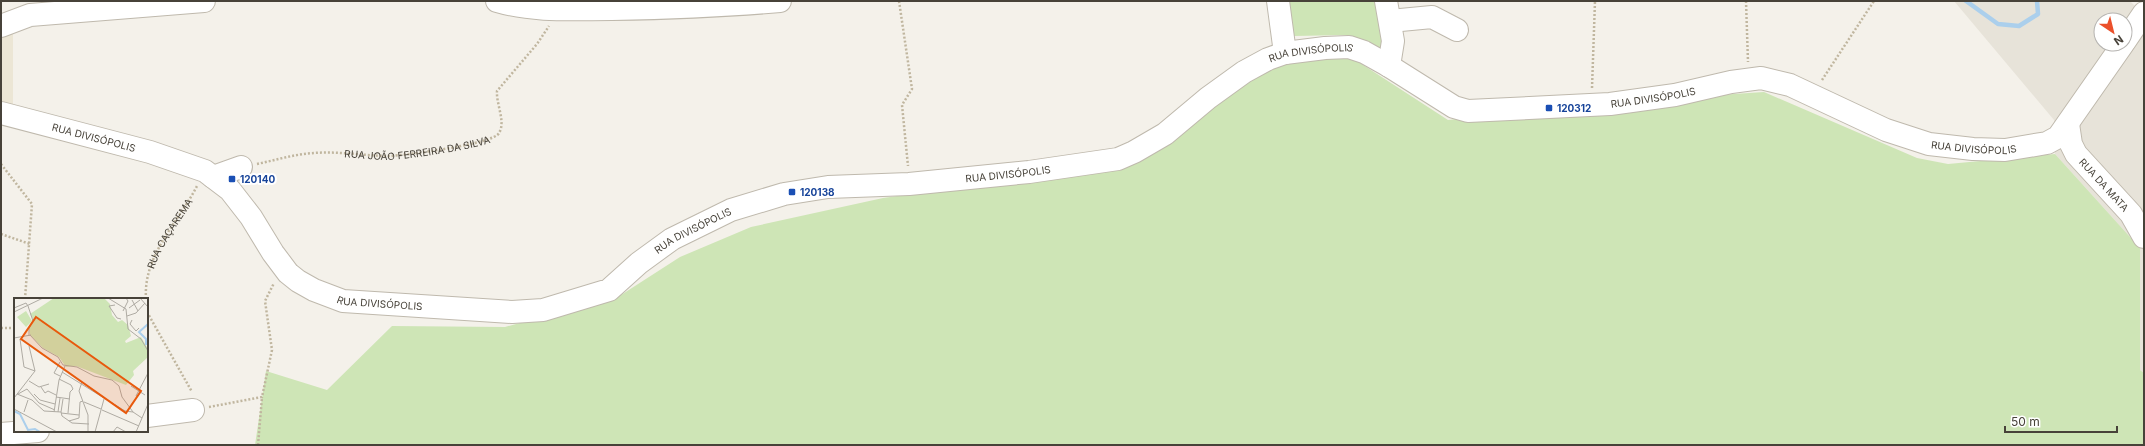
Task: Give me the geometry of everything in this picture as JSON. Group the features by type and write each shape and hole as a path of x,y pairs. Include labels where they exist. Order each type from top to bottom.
{"street":[{"path":"1,26 30,15 204,1"},
{"path":"497,1 513,6 561,9 721,6 780,1"},
{"path":"1278,1 1285,53"},
{"path":"1389,66 1393,41 1388,11 1432,17 1457,30"},
{"path":"2133,29 2144,13"},
{"name":"RUA DIVISÓPOLIS","path":"1,114 150,152 209,174 230,190 251,217 283,265 298,282 344,301 512,312 543,310 609,290 639,263 672,239 731,210 784,194 828,186 909,184 1065,168 1118,158 1134,152 1165,134 1208,98 1244,72 1268,59 1285,53 1325,48 1350,47 1364,52 1454,107 1468,110 1591,105 1675,95 1731,82 1761,78 1790,85 1886,130 1930,144 1973,149 2005,150 2063,140"},
{"path":"2063,140 2118,52"},
{"name":"RUA DA MATA","path":"2063,140 2131,214 2144,236"},
{"path":"209,174 241,167"},
{"path":"148,416 193,410"},
{"path":"1,434 33,435"}],"path":[{"path":"899,1 912,89 902,105 909,184"},
{"path":"1591,105 1595,1"},
{"path":"1746,1 1749,80"},
{"path":"1811,95 1874,1"},
{"name":"RUA JOÃO FERREIRA DA SILVA","path":"241,167 313,152 339,152 392,156 489,141 498,136 501,129 498,91 537,44 561,9"},
{"path":"1,164 32,204 25,298"},
{"name":"RUA CAÇAREMA","path":"146,298 148,271 153,257 190,199 209,174"},
{"path":"1,234 30,244"},
{"path":"258,445 262,397 272,350 265,301 283,265"},
{"path":"148,314 192,391 194,400 193,410 262,397"},
{"path":"1,328 14,328"}],"shaded area":[{"path":"1954,1 2130,1 2138,9 2144,11 2144,373 2140,370 2140,248 2055,154 2054,120"},
{"path":"13,32 13,105 1,101 1,38"}],"green space":[{"path":"1287,1 1381,1 1386,25 1381,57 1346,35 1294,36"},
{"path":"1337,48 1448,120 1599,103 1764,92 1917,158 1948,164 2055,154 2140,248 2140,370 2144,373 2144,445 255,445 266,371 327,390 392,326 505,327 621,295 680,257 751,227 883,198 1131,163 1264,57"}],"waterway":[{"path":"1966,1 1998,24 2019,26 2038,14 2037,1"}],"place":[{"name":"120312","path":"1549,108"},
{"name":"120140","path":"232,179"},
{"name":"120138","path":"792,192"}]}
